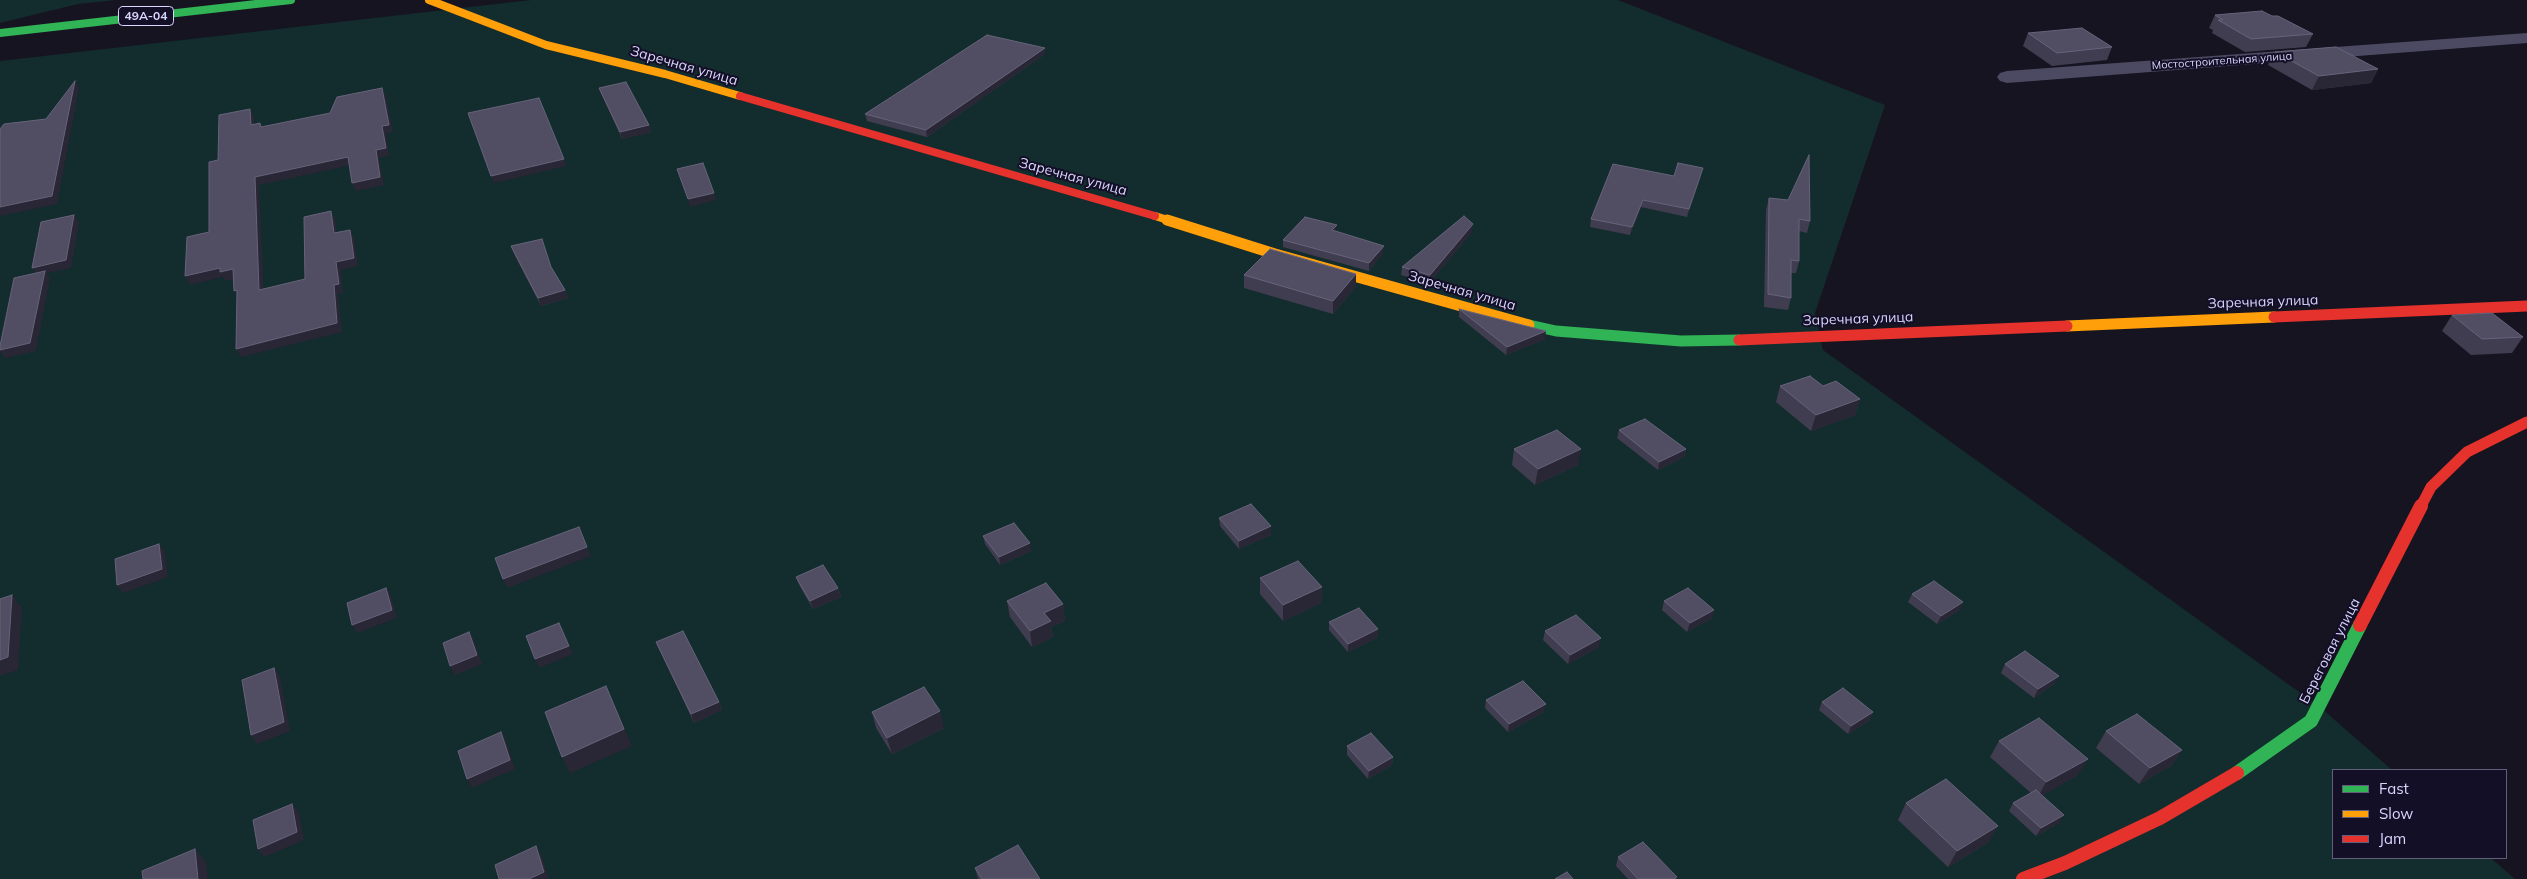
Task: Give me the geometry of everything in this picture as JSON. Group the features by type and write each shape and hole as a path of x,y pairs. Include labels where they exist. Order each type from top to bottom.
{"street":[{"name":"49А-04","path":"0,32 292,0"},
{"name":"Заречная улица","path":"429,0 546,45 665,74 1000,173 1070,190 1275,254 1495,316 1556,331 1681,341 1772,340 1798,337 2527,306"},
{"name":"Мостостроительная улица","path":"2007,77 2527,38"},
{"name":"Береговая улица","path":"2023,879 2064,863 2160,818 2252,764 2311,721 2431,487 2467,452 2527,422"}],"green space":[{"path":"0,0 117,0 78,4 0,23"},
{"path":"531,0 1618,0 1885,105 1815,313 1823,350 2320,707 2391,769 2332,769 2332,859 2492,859 2515,879 0,879 0,61"}],"building":[{"path":"2262,11 2272,16 2278,16 2313,34 2251,39 2218,20 2223,20 2215,15"},
{"path":"2082,28 2112,47 2057,53 2028,33"},
{"path":"987,35 1045,48 926,130 865,114"},
{"path":"2336,47 2378,69 2319,76 2275,52"},
{"path":"75,81 52,196 0,207 0,129 4,124 46,119"},
{"path":"626,82 649,125 620,132 599,88"},
{"path":"382,88 389,125 382,126 386,148 376,150 380,177 352,183 348,157 255,177 259,290 305,279 304,217 331,211 334,233 350,230 354,258 336,262 339,284 334,285 337,323 236,349 237,290 234,291 233,269 220,272 220,268 185,276 187,237 209,232 209,162 218,160 219,115 250,109 251,125 260,123 261,127 330,113 337,97"},
{"path":"539,98 564,159 491,176 468,113"},
{"path":"1809,155 1810,221 1799,219 1799,261 1791,260 1791,298 1768,294 1769,198 1788,200"},
{"path":"703,163 714,193 688,199 677,169"},
{"path":"1678,163 1703,168 1689,209 1643,200 1632,227 1591,219 1613,164 1674,176"},
{"path":"74,215 66,260 32,268 41,222"},
{"path":"1464,216 1473,224 1430,275 1402,267"},
{"path":"1305,217 1337,225 1332,230 1384,246 1369,263 1283,240"},
{"path":"542,239 551,267 565,290 538,298 511,246"},
{"path":"1270,249 1356,274 1333,301 1244,275"},
{"path":"45,271 30,343 0,350 14,278"},
{"path":"1459,309 1546,331 1507,347"},
{"path":"2492,313 2523,337 2482,339 2452,315"},
{"path":"1810,376 1823,386 1836,381 1860,399 1816,415 1780,386"},
{"path":"1645,419 1686,449 1659,462 1619,430"},
{"path":"1557,430 1581,449 1538,469 1514,449"},
{"path":"1251,504 1271,526 1239,541 1219,518"},
{"path":"1014,523 1030,543 999,557 983,536"},
{"path":"579,527 587,547 503,579 495,558"},
{"path":"159,544 162,569 117,585 115,559"},
{"path":"1298,561 1322,587 1283,605 1260,578"},
{"path":"823,565 838,588 810,601 796,577"},
{"path":"1934,581 1963,602 1941,616 1912,594"},
{"path":"1046,583 1063,604 1044,613 1051,621 1030,631 1007,601"},
{"path":"386,588 392,610 352,625 347,603"},
{"path":"1688,588 1714,610 1690,623 1664,601"},
{"path":"12,595 8,657 0,660 0,599"},
{"path":"1359,608 1378,629 1348,644 1329,622"},
{"path":"1576,615 1601,638 1570,655 1545,631"},
{"path":"559,623 569,646 535,659 526,636"},
{"path":"683,631 719,702 691,714 656,642"},
{"path":"469,632 477,655 450,666 443,643"},
{"path":"2025,651 2059,676 2038,689 2005,664"},
{"path":"274,668 284,722 251,735 242,680"},
{"path":"1523,681 1546,704 1509,724 1486,700"},
{"path":"606,686 624,729 562,757 545,712"},
{"path":"924,687 940,711 887,738 872,712"},
{"path":"1843,688 1873,712 1851,726 1822,702"},
{"path":"2137,714 2182,750 2150,768 2106,731"},
{"path":"2039,718 2088,759 2046,782 1999,741"},
{"path":"501,732 510,760 467,779 458,751"},
{"path":"1371,733 1393,757 1369,771 1347,746"},
{"path":"1946,779 1998,826 1957,851 1906,803"},
{"path":"2036,790 2064,815 2041,828 2013,803"},
{"path":"292,804 297,832 258,849 253,820"},
{"path":"1643,842 1677,877 1673,879 1638,879 1618,857"},
{"path":"1018,845 1040,879 982,879 975,868"},
{"path":"536,846 544,872 529,879 499,879 495,865"},
{"path":"195,849 198,879 143,879 142,871"},
{"path":"1567,872 1573,879 1555,879"}],"traffic: fast":[{"path":"0,33 291,0"},
{"path":"1529,325 1556,331 1681,341 1739,340"},
{"path":"2237,773 2311,721 2360,625"}],"traffic: slow":[{"path":"429,0 546,45 665,74 740,96"},
{"path":"1155,216 1275,254 1529,325"},
{"path":"2067,326 2274,317"}],"traffic: jam":[{"path":"740,96 1000,173 1070,190 1155,216"},
{"path":"2274,317 2527,306"},
{"path":"1739,340 2067,326"},
{"path":"2360,625 2431,487 2467,452 2527,422"},
{"path":"2023,879 2065,863 2160,818 2237,773"}]}
